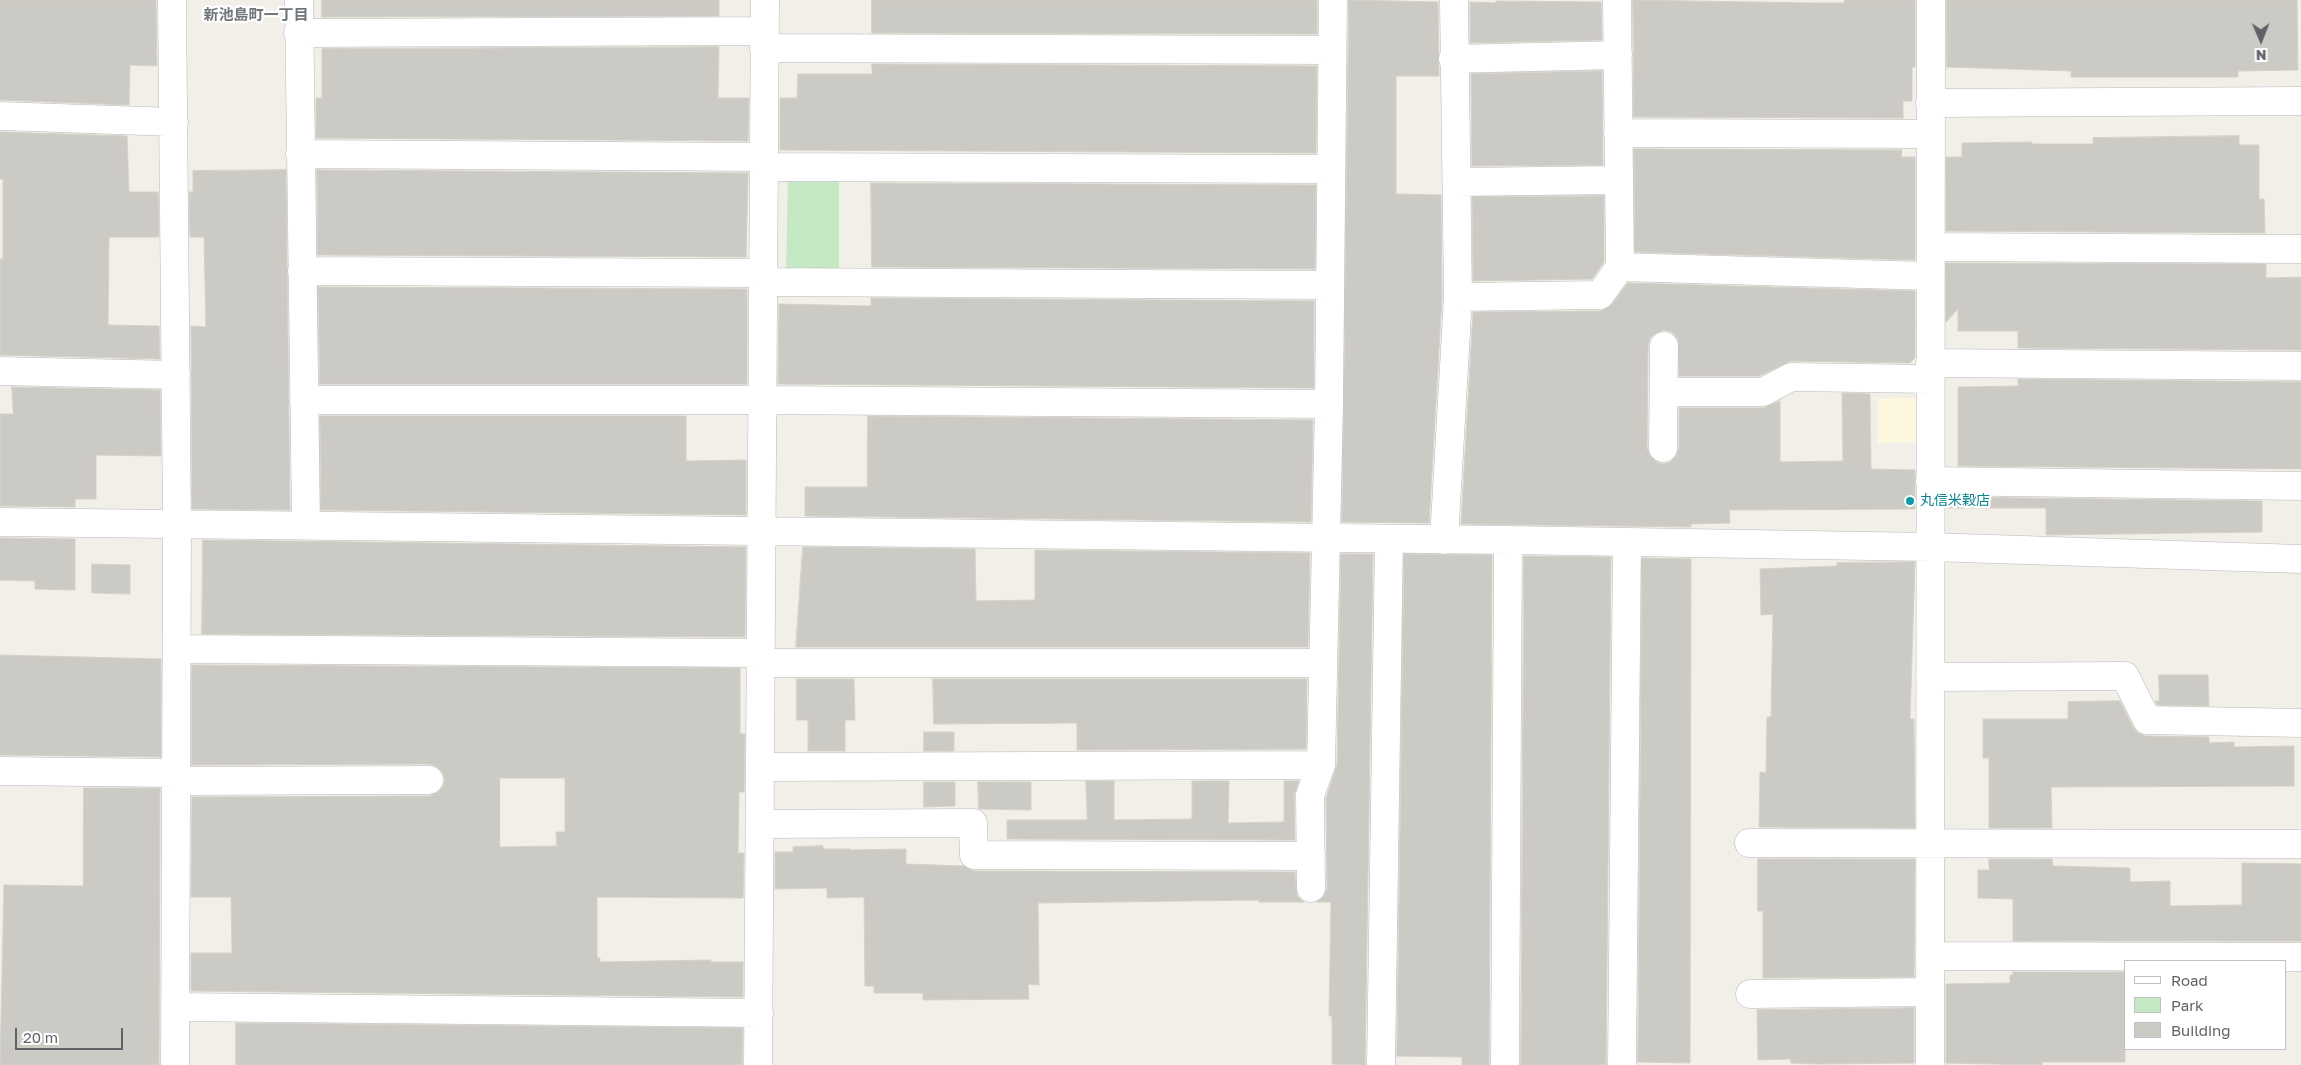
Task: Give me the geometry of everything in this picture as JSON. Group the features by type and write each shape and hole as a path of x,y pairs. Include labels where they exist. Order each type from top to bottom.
{"street":[{"path":"172,0 178,526 175,1065"},
{"path":"299,0 306,524"},
{"path":"758,1065 765,0"},
{"path":"1311,888 1310,795 1321,765 1329,404 1332,0"},
{"path":"1444,540 1458,297 1453,59 1454,0"},
{"path":"1458,297 1600,295 1620,267 1617,0"},
{"path":"1930,1065 1931,0"},
{"path":"298,33 1332,50"},
{"path":"1453,59 1618,55"},
{"path":"1930,103 2301,101"},
{"path":"0,116 174,122"},
{"path":"1618,133 1930,134"},
{"path":"300,154 1331,169"},
{"path":"1457,182 1618,180"},
{"path":"1930,247 2301,248"},
{"path":"1620,267 1930,276"},
{"path":"302,271 1330,286"},
{"path":"1663,448 1664,346"},
{"path":"1665,392 1763,392 1790,377 1930,371 2301,366"},
{"path":"0,371 176,375"},
{"path":"304,400 761,400 1329,404"},
{"path":"1930,480 2301,486"},
{"path":"0,522 178,526 306,524 1508,540 1930,547 2301,559"},
{"path":"1381,1065 1389,539"},
{"path":"1505,1065 1508,540"},
{"path":"1622,1065 1626,542"},
{"path":"177,649 761,658 1323,663"},
{"path":"1930,677 2125,676 2147,720 2301,723"},
{"path":"760,767 1321,765"},
{"path":"0,771 176,777 429,780"},
{"path":"760,824 973,823 974,855 1311,856"},
{"path":"1750,843 2301,844"},
{"path":"1930,956 2301,957"},
{"path":"1750,994 1930,992"},
{"path":"176,1007 758,1013"}],"shaded area":[{"path":"1878,398 1919,398 1920,442 1878,443"}],"green space":[{"path":"839,175 839,274 786,275 788,176"}],"building":[{"path":"0,0 156,0 157,66 130,65 129,105 0,100"},
{"path":"322,0 719,0 719,16 322,17"},
{"path":"872,0 1317,0 1317,34 872,33"},
{"path":"1349,0 1438,2 1439,76 1396,76 1396,194 1441,195 1442,297 1429,523 1342,522"},
{"path":"1633,0 1844,3 1844,0 1915,0 1915,67 1912,67 1912,101 1903,101 1903,118 1634,117"},
{"path":"1947,0 2297,0 2298,70 2238,71 2238,77 2071,77 2071,71 1947,67"},
{"path":"1496,1 1601,2 1602,40 1470,43 1470,2 1496,3"},
{"path":"719,47 718,98 749,98 748,141 316,138 316,98 322,98 322,49"},
{"path":"872,64 1317,66 1316,153 780,150 780,98 797,98 798,74 872,74"},
{"path":"1602,71 1603,165 1472,166 1471,74"},
{"path":"0,132 127,136 129,192 158,192 159,237 109,237 108,325 159,326 160,359 0,355 0,259 3,259 3,179 0,179"},
{"path":"2239,136 2239,145 2259,145 2259,199 2264,199 2265,233 1946,231 1946,157 1962,157 1962,143 2032,142 2032,144 2093,144 2093,138"},
{"path":"1634,149 1902,150 1901,157 1915,157 1915,260 1635,252"},
{"path":"286,170 290,510 192,509 191,326 206,327 204,237 190,237 189,192 193,192 193,171"},
{"path":"317,170 748,173 746,257 318,255"},
{"path":"871,183 1316,185 1315,269 872,267"},
{"path":"1604,196 1604,262 1592,279 1473,281 1472,197"},
{"path":"1946,263 2266,264 2266,278 2301,277 2301,350 2018,348 2018,331 1958,331 1958,309 1946,322"},
{"path":"1628,283 1915,291 1915,358 1910,363 1791,361 1759,376 1679,376 1678,339 1672,332 1664,330 1656,333 1650,338 1648,346 1647,448 1650,456 1656,462 1663,464 1670,462 1676,456 1679,448 1679,408 1763,408 1780,401 1780,462 1843,461 1842,393 1870,394 1871,469 1915,470 1915,509 1729,510 1730,523 1691,524 1691,527 1461,524 1473,312 1601,311 1612,304"},
{"path":"318,287 747,289 747,384 320,384"},
{"path":"871,298 1314,301 1314,388 778,384 779,304 871,306"},
{"path":"2018,379 2301,382 2301,469 1958,466 1958,387 2018,386"},
{"path":"12,387 160,390 161,456 96,455 96,499 75,499 75,507 0,506 0,414 13,414"},
{"path":"320,416 686,416 686,461 746,460 746,515 321,510"},
{"path":"868,416 1313,420 1311,522 805,516 805,487 867,487"},
{"path":"1946,497 2262,501 2262,532 2046,535 2046,508 1946,508"},
{"path":"0,538 75,539 75,590 35,589 35,581 0,580"},
{"path":"203,540 746,547 745,637 202,634"},
{"path":"803,547 975,549 976,601 1035,600 1035,550 1310,553 1308,647 796,647"},
{"path":"1341,554 1373,554 1365,1065 1332,1064 1332,1016 1329,1016 1331,902 1317,902 1324,896 1327,888 1326,798 1337,765"},
{"path":"1404,554 1492,555 1489,1065 1462,1065 1462,1057 1397,1056"},
{"path":"1524,556 1611,557 1606,1065 1521,1065"},
{"path":"1642,558 1691,559 1690,1063 1638,1062"},
{"path":"1915,562 1910,719 1914,719 1915,828 1759,827 1760,772 1766,773 1767,717 1771,717 1773,614 1761,615 1760,569 1837,566 1837,563"},
{"path":"92,564 130,565 130,594 92,593"},
{"path":"0,655 161,659 161,757 0,755"},
{"path":"192,665 740,668 740,734 745,734 744,792 739,792 738,853 744,853 743,898 597,897 597,958 600,958 600,962 711,960 711,962 743,962 743,997 191,991 191,953 232,953 231,897 191,897 192,797 429,796 437,793 443,787 445,780 442,772 436,766 429,764 192,765","holes":["500,778 565,778 565,832 556,832 557,846 500,847"]},
{"path":"2159,675 2208,675 2209,706 2157,705 2155,701 2159,701"},
{"path":"797,679 854,679 855,720 845,720 845,751 808,751 808,720 797,720"},
{"path":"933,679 1307,679 1306,749 1077,750 1077,723 934,724"},
{"path":"2120,701 2133,727 2138,733 2146,736 2209,737 2209,743 2234,742 2234,747 2294,746 2294,786 2051,787 2052,828 1989,828 1989,758 1983,758 1983,719 2068,719 2068,702"},
{"path":"924,732 954,732 954,751 924,751"},
{"path":"1086,781 1114,781 1114,820 1192,819 1192,781 1229,781 1228,823 1284,822 1284,781 1299,781 1294,795 1295,840 1007,839 1007,820 1087,820"},
{"path":"924,782 955,782 955,806 924,807"},
{"path":"978,782 1031,782 1031,810 979,809"},
{"path":"84,788 160,788 159,1065 0,1065 4,885 83,886"},
{"path":"823,846 823,849 850,850 906,849 906,864 964,866 974,871 1295,872 1297,896 1304,902 1259,902 1259,900 1038,903 1039,985 1028,984 1029,999 923,1000 923,993 874,993 874,986 865,986 864,897 827,898 827,888 775,889 775,852 793,852 793,847"},
{"path":"1758,859 1915,859 1914,977 1763,978 1763,911 1758,911"},
{"path":"1989,859 2052,859 2053,866 2130,868 2130,882 2170,881 2170,906 2242,905 2242,863 2301,864 2301,941 2013,941 2013,899 1978,898 1978,870 1989,870"},
{"path":"2013,972 2124,972 2125,1062 2042,1062 2042,1065 1946,1063 1946,984 2010,983 2010,975 2013,975"},
{"path":"1914,1008 1914,1063 1818,1064 1791,1063 1791,1059 1758,1060 1757,1010"},
{"path":"236,1023 743,1028 742,1065 236,1065"}],"place":[{"name":"丸信米穀店","path":"1910,501"}],"district":[{"name":"新池島町一丁目","path":"256,15"}]}
